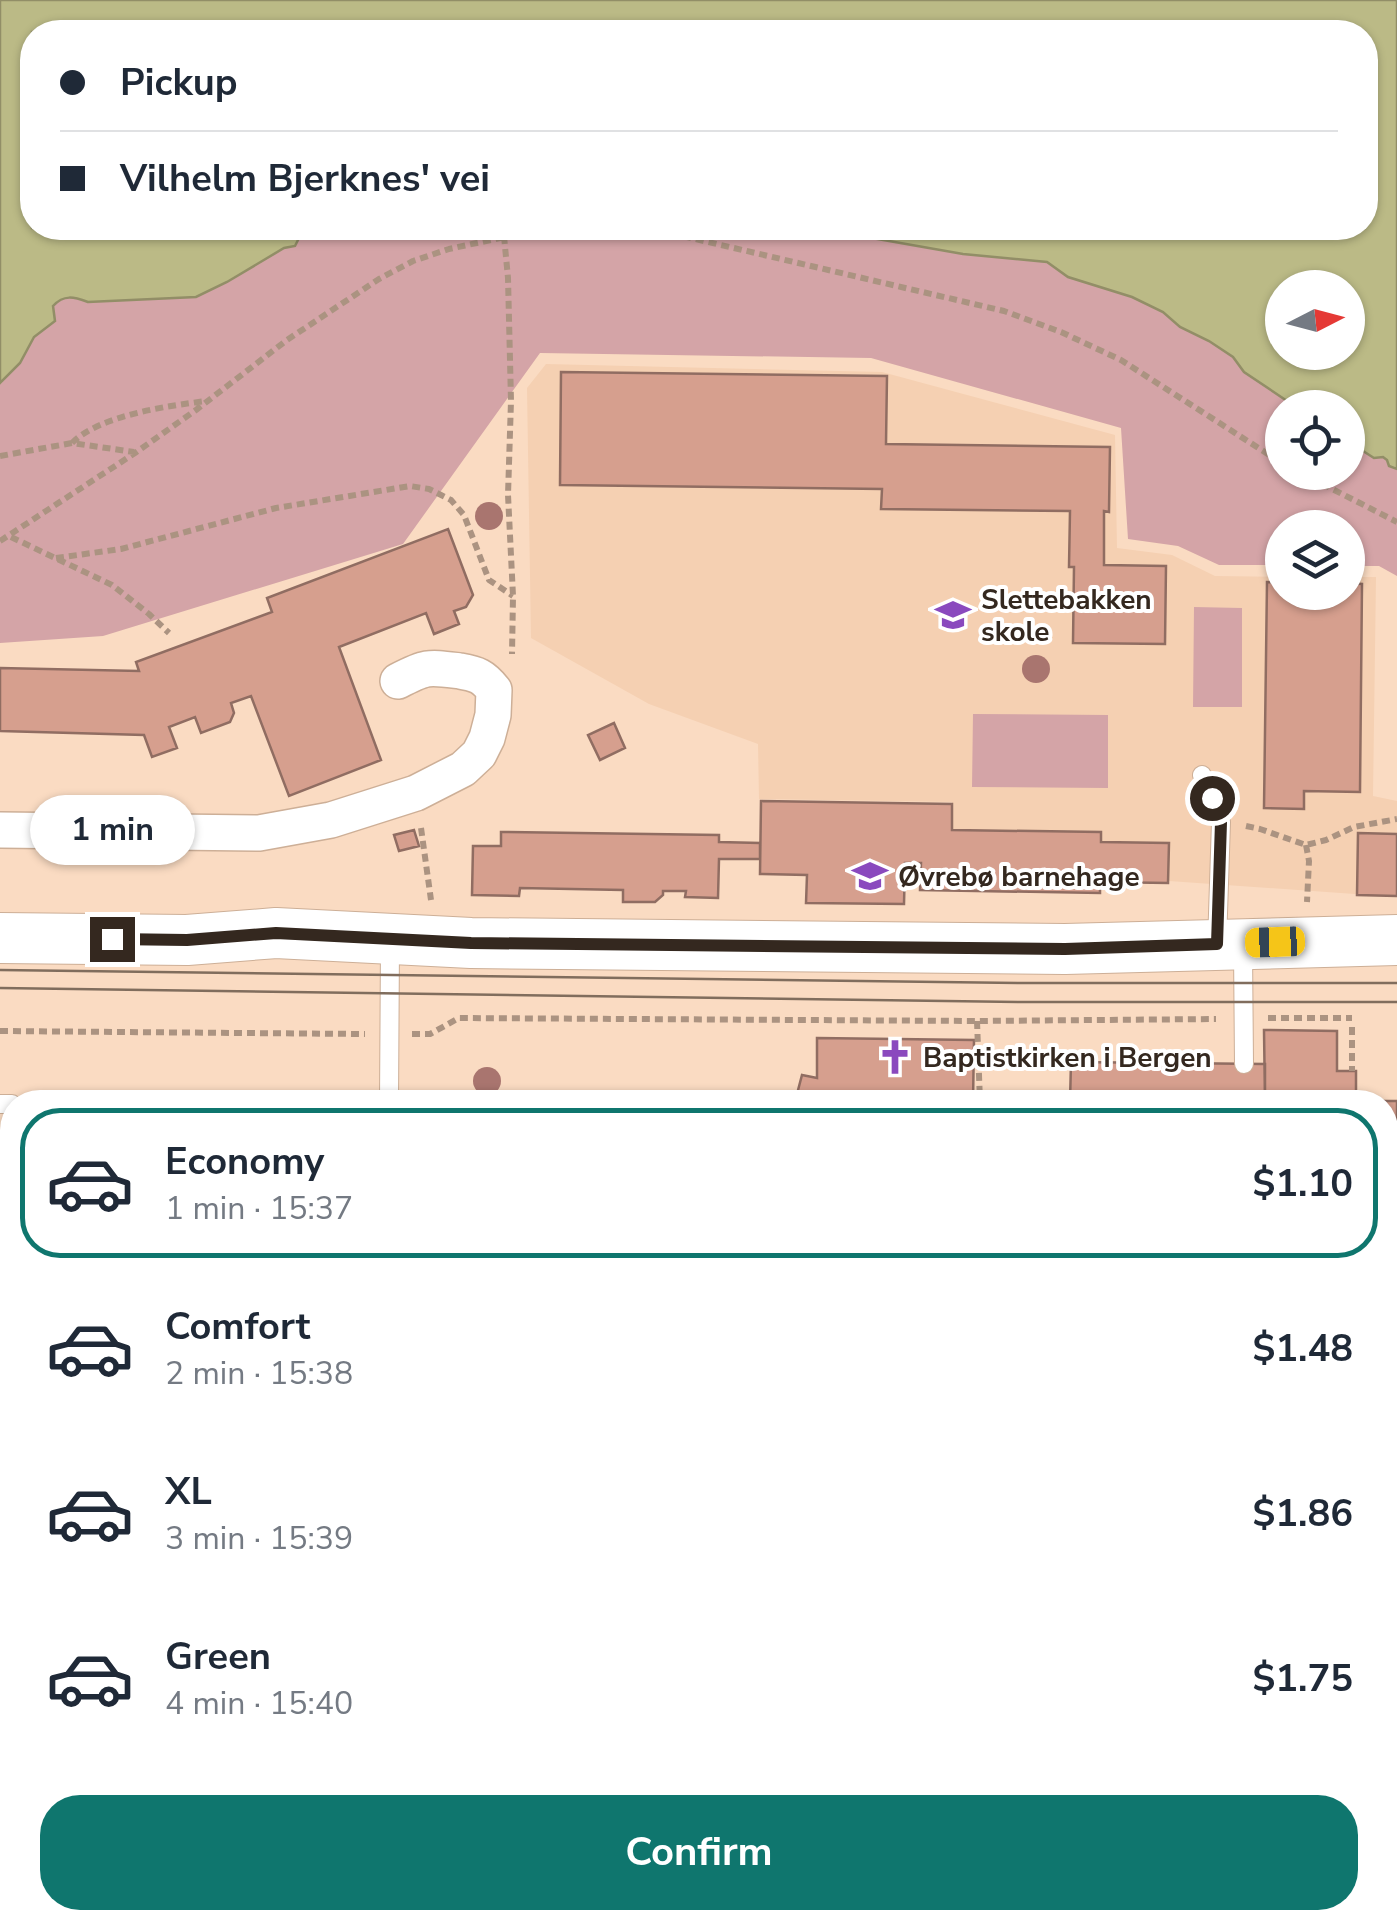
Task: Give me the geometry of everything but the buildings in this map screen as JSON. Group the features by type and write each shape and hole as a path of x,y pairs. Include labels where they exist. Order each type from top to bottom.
{"main road":[{"path":"0,938 187,940 276,933 471,943 1065,949 1397,940"}],"street":[{"path":"0,830 259,833 332,820 416,793 463,769 479,754 493,716 494,690 483,676 442,667 427,668 398,681"}],"lane":[{"path":"1202,775 1221,822 1230,944 1245,1018 1244,1059"},
{"path":"389,1090 390,938"}],"path":[{"path":"0,541 135,453 287,340 379,279 414,262 488,240"},
{"path":"494,690 510,670 513,634 508,517 511,401 504,240"},
{"path":"700,240 1004,311 1047,326 1121,360 1265,452"},
{"path":"72,443 83,432 100,425 175,405 208,401"},
{"path":"0,456 72,443 135,453"},
{"path":"56,558 121,549 276,508 410,486 429,489 451,500 464,515 488,580 513,596"},
{"path":"1334,490 1397,522"},
{"path":"10,536 112,585 168,633"},
{"path":"1221,822 1260,829 1306,845 1354,826 1397,819"},
{"path":"422,832 430,896"},
{"path":"1306,845 1307,914"},
{"path":"0,1031 430,1034 459,1018 1245,1018 1352,1022 1352,1071"},
{"path":"977,1021 980,1090"}],"shaded area":[{"path":"0,0 1397,0 1397,576 1379,566 1365,566 1365,510 1265,510 1265,565 1219,565 1178,546 1128,539 1121,428 871,358 540,353 403,544 103,636 0,643"},
{"path":"0,0 1397,0 1397,469 1383,457 1374,458 1365,452 1365,390 1271,390 1244,372 1233,357 1180,327 1163,312 1132,297 1068,277 1047,262 963,254 883,240 1378,240 1378,20 20,20 20,240 298,240 295,246 284,248 196,297 88,302 65,298 53,306 55,321 34,337 20,363 0,383"},
{"name":"Slettebakken skole","path":"546,364 882,372 1115,435 1117,548 1172,555 1215,576 1265,577 1265,610 1365,610 1365,577 1376,577 1373,796 1397,801 1397,897 1169,881 1169,843 1102,842 1101,832 952,830 952,802 759,799 758,744 649,704 531,638 527,388"},
{"path":"1194,607 1242,608 1242,707 1193,707"},
{"path":"973,714 1108,715 1108,788 972,787"}],"tram line":[{"path":"0,970 1024,983 1397,983"},
{"path":"0,988 1025,1002 1397,1002"}],"place":[{"name":"Slettebakken skole","path":"953,615"},
{"name":"Øvrebø barnehage","path":"870,876"},
{"name":"Baptistkirken i Bergen","path":"895,1057"}],"route":[{"path":"112,939 187,940 276,933 471,943 1065,949 1217,944 1221,822 1212,798"}]}
